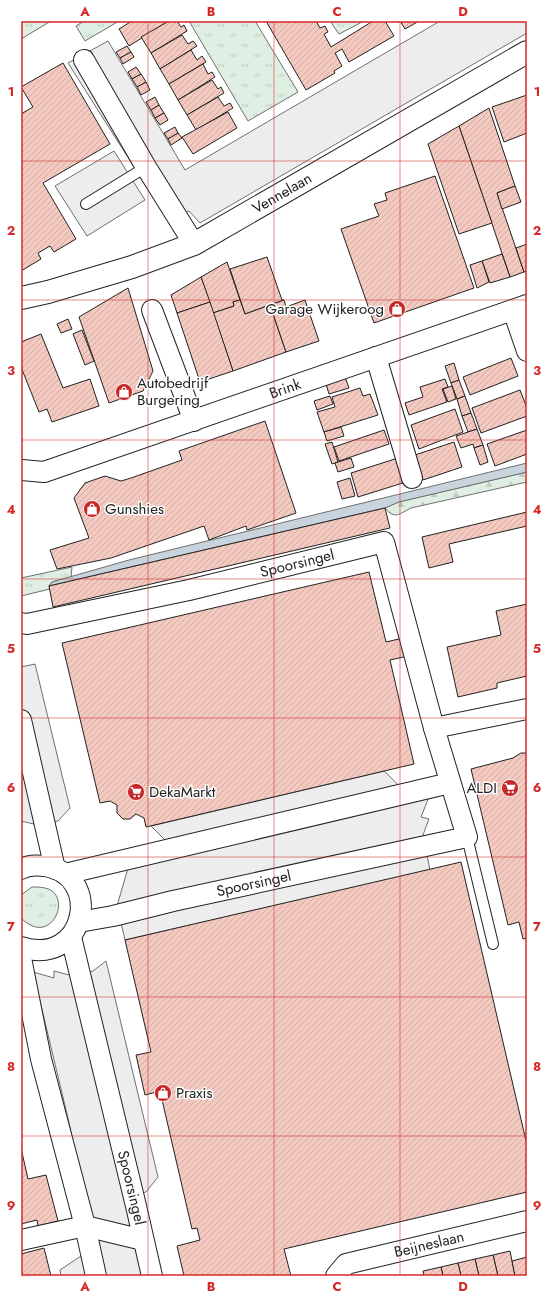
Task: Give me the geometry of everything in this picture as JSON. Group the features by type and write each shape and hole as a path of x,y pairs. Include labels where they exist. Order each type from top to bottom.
{"street":[{"name":"Vennelaan","path":"21,298 48,292 132,267 194,244 527,52"},
{"path":"84,60 146,167 194,244"},
{"name":"Brink","path":"21,472 44,472 520,307 527,351"},
{"path":"152,310 194,421"},
{"path":"376,357 412,478"},
{"name":"Spoorsingel","path":"21,623 27,624 189,590 384,542 434,728 467,837 173,901 113,916 75,929"},
{"path":"434,728 527,709"},
{"name":"Spoorsingel","path":"21,720 60,871 74,884 80,897 82,911 75,929 60,946 46,950 32,950 21,947"},
{"path":"21,869 38,865 60,871 450,783"},
{"name":"Spoorsingel","path":"75,929 152,1276"},
{"path":"21,958 41,1059 85,1226 96,1276"},
{"name":"Beijneslaan","path":"336,1276 346,1264 527,1221"},
{"path":"21,1240 85,1226 143,1240"}],"lane":[{"path":"86,204 146,167"},
{"path":"467,837 493,944"}],"green space":[{"path":"21,21 51,21 21,39"},
{"path":"84,21 119,21 85,41 76,26"},
{"path":"189,21 255,21 298,92 248,121"},
{"path":"330,21 364,21 339,34"},
{"path":"527,472 527,482 411,508 397,515 388,512 385,508 398,502"},
{"path":"72,567 71,577 52,582 49,586 50,589 21,596 21,578"},
{"path":"32,887 45,888 54,892 58,900 56,917 50,924 42,927 32,926 21,918 21,895"}],"shaded area":[{"path":"440,21 527,21 527,33 200,223 189,211 169,222 68,63 108,41 185,170"},
{"path":"114,151 145,200 87,236 55,186"},
{"path":"527,463 527,472 399,502 385,508 49,586 52,582 129,560"},
{"path":"35,664 70,808 58,821 38,825 21,821 21,667"},
{"path":"384,771 413,799 429,797 421,817 429,819 423,835 430,870 125,940 117,906 128,868 181,856 151,826"},
{"path":"106,961 158,1177 146,1192 126,1197 144,1276 61,1276 60,1270 96,1246 67,1114 33,972 54,978 54,971 73,976 93,971"}],"building":[{"path":"132,21 169,21 129,46 119,29"},
{"path":"169,21 177,21 181,27 184,25 187,31 151,53 141,37"},
{"path":"266,21 316,21 320,28 325,26 328,32 324,34 331,47 373,21 385,21 394,36 349,62 342,49 335,53 342,66 334,71 335,73 306,90"},
{"path":"400,21 419,21 405,29"},
{"path":"182,35 188,44 193,41 197,46 160,69 151,53"},
{"path":"127,46 131,52 120,58 116,52"},
{"path":"191,50 197,60 202,56 206,62 169,84 160,69"},
{"path":"131,52 134,57 123,64 120,58"},
{"path":"63,63 110,144 43,183 76,239 54,252 50,246 38,253 41,259 21,271 21,114 33,107 21,87"},
{"path":"203,64 208,74 212,72 215,77 178,100 169,84"},
{"path":"136,67 141,74 132,79 128,72"},
{"path":"141,74 146,82 137,87 132,79"},
{"path":"212,80 218,89 221,87 224,93 187,115 178,100"},
{"path":"146,82 150,90 141,95 137,87"},
{"path":"527,95 527,133 504,142 492,107"},
{"path":"155,97 159,105 151,110 146,102"},
{"path":"218,97 224,106 230,103 233,108 196,130 187,115"},
{"path":"159,105 164,113 155,118 151,110"},
{"path":"489,108 515,186 497,193 524,272 510,277 459,126"},
{"path":"228,112 237,128 193,154 182,137"},
{"path":"164,113 168,120 160,125 155,118"},
{"path":"459,126 492,223 459,234 428,144"},
{"path":"175,127 178,133 168,139 164,133"},
{"path":"178,133 182,138 171,145 168,139"},
{"path":"435,176 474,288 374,323 341,229 379,216 374,204 387,200 385,193"},
{"path":"515,186 521,202 502,209 497,193"},
{"path":"527,244 527,271 524,272 516,248"},
{"path":"502,254 510,277 490,283 482,261"},
{"path":"267,257 282,300 284,300 245,314 230,269"},
{"path":"482,261 489,282 477,288 470,265"},
{"path":"227,262 240,300 233,302 234,306 213,313 201,277"},
{"path":"201,277 210,302 177,313 171,295"},
{"path":"128,288 153,371 143,391 109,403 79,317"},
{"path":"240,300 245,314 270,305 286,352 233,371 213,313 234,306 233,302"},
{"path":"284,300 286,307 305,300 319,341 286,352 270,305"},
{"path":"210,302 233,371 200,382 177,313"},
{"path":"68,319 72,329 61,333 57,324"},
{"path":"82,330 94,361 85,365 73,334"},
{"path":"41,334 63,388 90,379 99,406 52,422 47,409 39,412 21,367 21,342"},
{"path":"511,358 518,376 470,395 463,377"},
{"path":"454,363 459,380 451,383 445,366"},
{"path":"345,377 349,388 329,394 326,384"},
{"path":"445,379 448,387 442,389 447,402 409,415 405,403 423,397 420,387"},
{"path":"459,380 465,396 457,399 451,383"},
{"path":"452,386 456,399 448,402 443,389"},
{"path":"360,388 363,396 370,394 378,415 324,432 317,412 335,407 332,397"},
{"path":"520,390 527,408 527,416 481,433 472,408"},
{"path":"330,396 333,404 317,410 314,401"},
{"path":"465,396 471,413 462,416 457,399"},
{"path":"455,409 463,432 419,449 411,425"},
{"path":"471,413 477,429 468,432 462,416"},
{"path":"265,421 296,513 247,530 246,526 209,540 204,526 111,558 57,569 50,550 89,538 74,498 85,483 105,476 121,481 131,478 182,460 179,451"},
{"path":"341,427 344,436 327,441 324,432"},
{"path":"477,429 483,445 474,448 473,444 461,448 456,436"},
{"path":"384,430 389,444 339,461 334,447"},
{"path":"527,430 527,454 495,466 487,444"},
{"path":"332,442 338,462 332,464 325,444"},
{"path":"454,442 462,467 423,480 415,455"},
{"path":"483,445 488,462 480,465 474,448"},
{"path":"351,458 354,467 338,472 335,463"},
{"path":"398,458 406,482 358,497 351,473"},
{"path":"350,478 355,496 342,499 337,482"},
{"path":"385,508 390,528 53,607 49,586"},
{"path":"527,512 527,526 449,544 453,562 429,568 422,537"},
{"path":"369,572 386,642 403,638 408,656 390,660 414,764 146,827 144,818 136,814 130,819 123,819 117,813 117,805 110,801 100,803 62,643"},
{"path":"527,604 527,676 497,683 497,688 458,697 447,647 501,635 496,611"},
{"path":"521,753 527,753 527,938 523,939 519,922 508,925 471,769 513,758"},
{"path":"461,862 527,1145 527,1192 284,1249 291,1276 184,1276 177,1246 200,1240 197,1228 192,1229 160,1091 145,1095 136,1055 151,1052 125,940"},
{"path":"21,1148 28,1179 46,1175 58,1221 38,1226 37,1220 21,1224"},
{"path":"44,1248 51,1276 21,1276 21,1254"},
{"path":"510,1251 515,1276 498,1276 493,1255"},
{"path":"493,1255 498,1276 479,1276 475,1259"},
{"path":"527,1257 527,1276 515,1276 512,1261"},
{"path":"475,1259 479,1276 461,1276 458,1263"},
{"path":"458,1263 461,1276 443,1276 441,1267"},
{"path":"441,1267 443,1276 424,1276 423,1271"}],"place":[{"name":"Garage Wijkeroog","path":"397,309"},
{"name":"Autobedrijf Burgering","path":"124,392"},
{"name":"Gunshies","path":"92,509"},
{"name":"ALDI","path":"510,788"},
{"name":"DekaMarkt","path":"136,792"},
{"name":"Praxis","path":"163,1093"}]}
